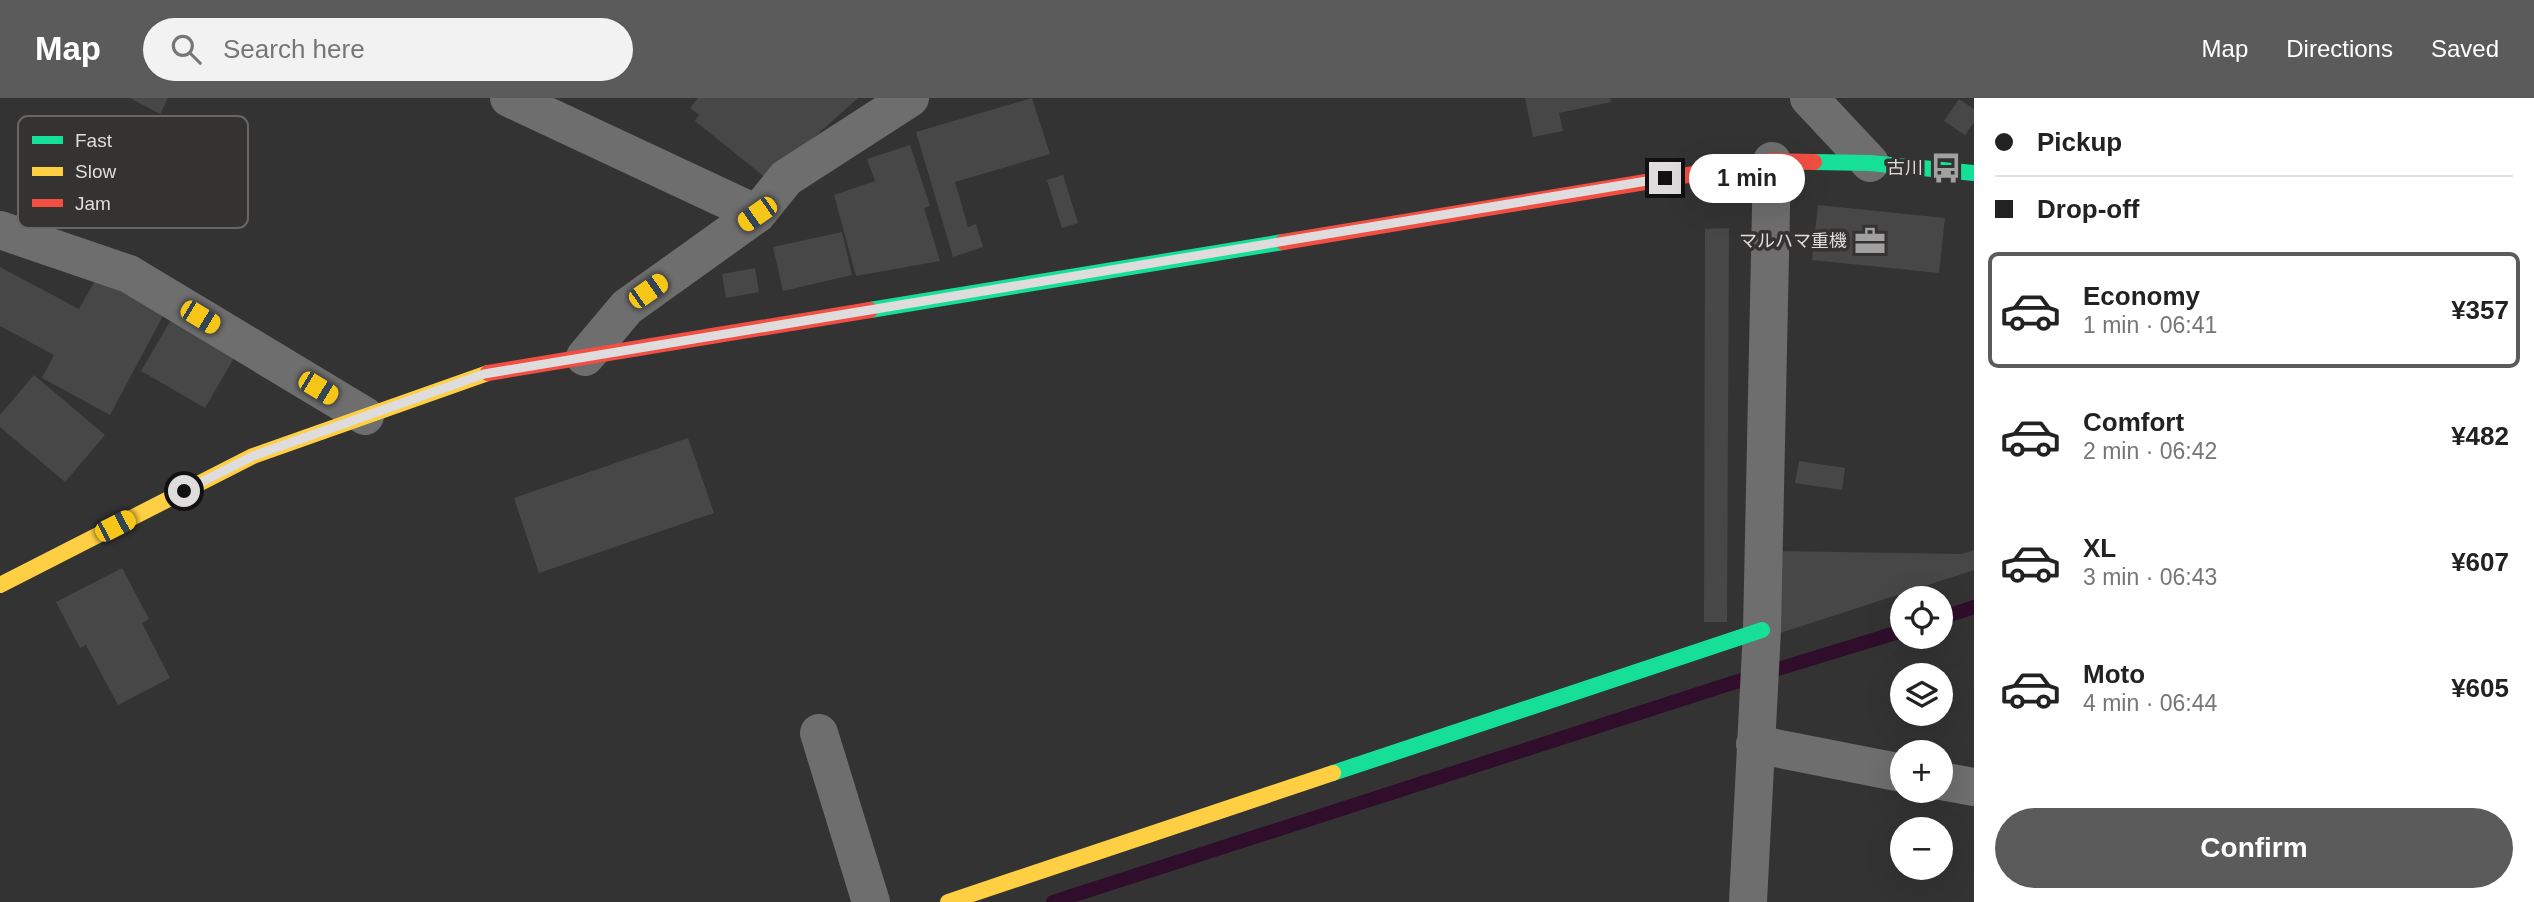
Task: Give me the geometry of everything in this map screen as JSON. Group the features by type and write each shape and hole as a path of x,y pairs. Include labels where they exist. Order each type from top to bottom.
{"street":[{"path":"509,98 757,214"},
{"path":"584,357 627,307 757,214 786,178 910,98"},
{"path":"1809,98 1870,163"},
{"path":"1748,902 1761,642 1772,161"},
{"path":"0,585 253,456 484,374 1772,161 1870,163 1974,173"},
{"path":"0,230 129,274 365,416"},
{"path":"948,902 1761,642"},
{"path":"819,733 871,902"},
{"path":"1755,744 1890,771"},
{"path":"1953,783 1974,787"}],"building":[{"path":"130,98 168,98 160,114"},
{"path":"698,98 858,98 767,179 695,121 699,115 690,108"},
{"path":"1032,98 1050,154 955,182 968,227 976,224 983,247 953,257 916,132"},
{"path":"1525,98 1610,98 1611,102 1559,113 1563,131 1533,137"},
{"path":"1959,99 1974,109 1974,122 1965,135 1944,121"},
{"path":"910,145 930,206 924,208 940,261 856,276 834,195 875,181 867,159"},
{"path":"1063,175 1078,223 1062,228 1047,180"},
{"path":"1818,205 1945,218 1939,273 1812,260"},
{"path":"1729,228 1727,622 1704,622 1705,229"},
{"path":"842,232 852,275 783,291 773,247"},
{"path":"0,267 79,309 97,277 164,314 110,415 42,378 54,355 0,326"},
{"path":"755,268 759,292 726,298 722,274"},
{"path":"171,320 234,358 205,408 141,371"},
{"path":"34,375 105,435 65,482 0,427 0,415"},
{"path":"688,438 714,513 539,573 514,498"},
{"path":"1799,461 1845,468 1842,490 1795,483"},
{"path":"1974,550 1974,570 1925,586 1890,586 1890,597 1771,636 1772,551 1962,554"},
{"path":"122,568 149,619 142,623 170,678 118,705 86,645 80,648 56,602"}],"waterway":[{"path":"1953,614 1974,607"},
{"path":"1053,902 1890,635"}],"traffic: fast":[{"path":"1814,162 1870,163 1974,173"},
{"path":"870,310 1283,242"},
{"path":"1333,773 1762,630"}],"traffic: slow":[{"path":"0,585 253,456 488,373"},
{"path":"948,902 1333,773"}],"traffic: jam":[{"path":"1283,242 1772,161 1814,162"},
{"path":"488,373 870,310"}],"place":[{"name":"古川","path":"1946,168"},
{"name":"マルハマ重機","path":"1870,241"}],"route":[{"path":"184,491 253,456 484,374 1665,178"}]}
